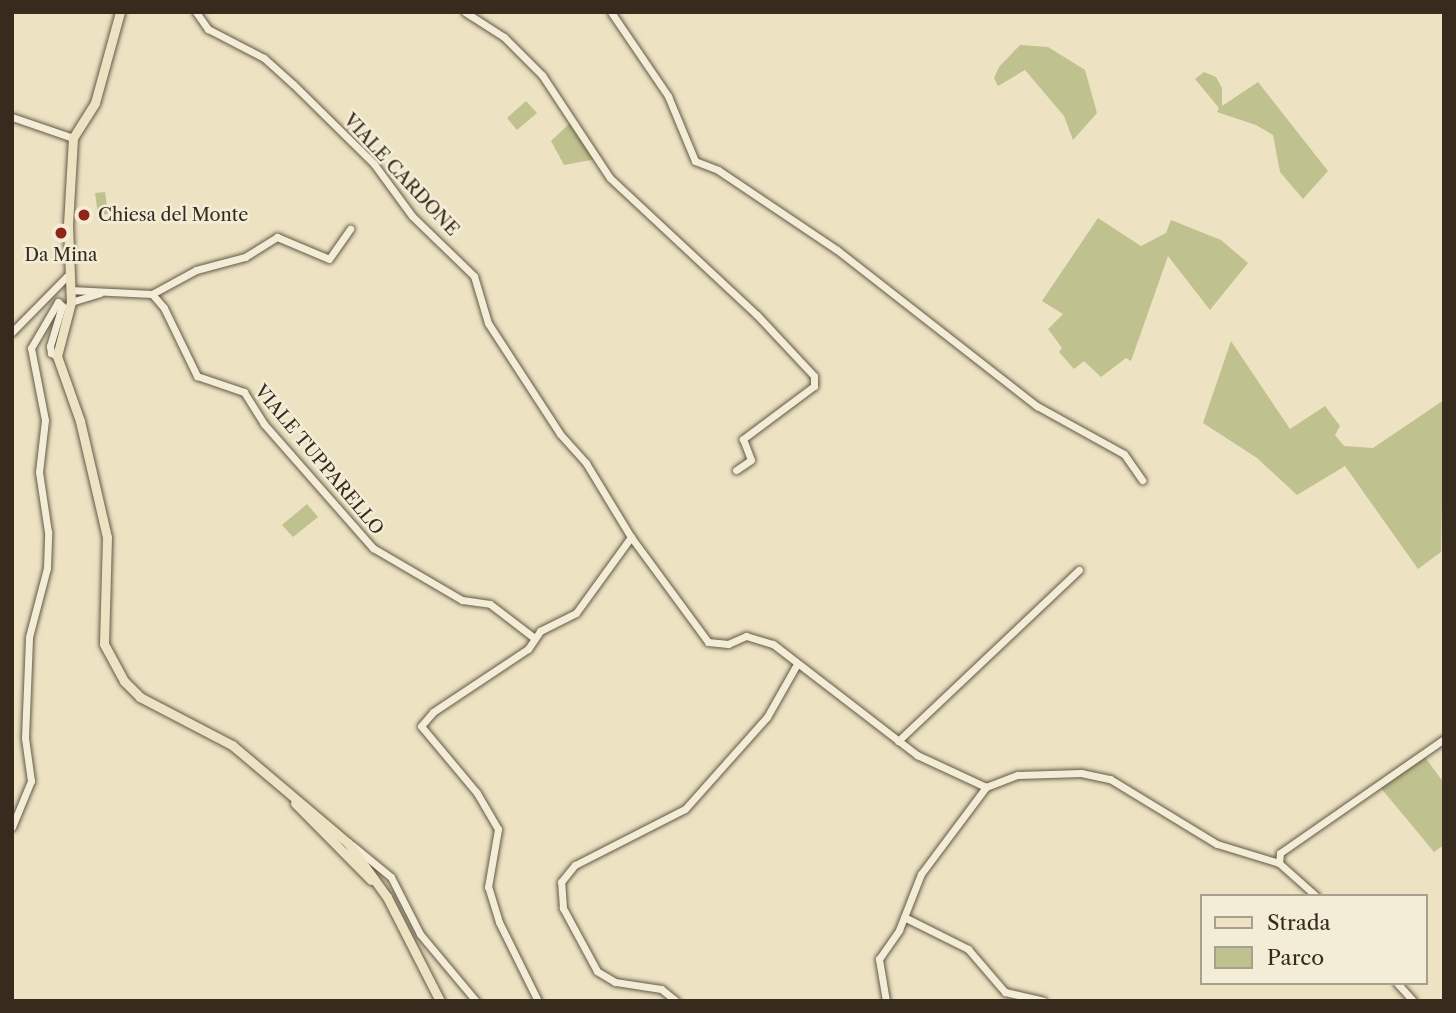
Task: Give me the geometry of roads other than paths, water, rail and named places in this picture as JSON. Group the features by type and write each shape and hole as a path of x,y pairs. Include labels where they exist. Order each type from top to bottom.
{"main road":[{"path":"120,12 95,103 73,138 67,276 71,302 57,356 80,421 107,537 102,625 112,663 140,697 245,755 348,843 379,877 440,1001"},
{"path":"245,755 379,877"}],"street":[{"name":"VIALE CARDONE","path":"196,12 208,29 264,58 293,84 374,163 412,216 462,261 474,276 488,323 561,434 586,463 631,537 708,642 728,644 746,636 773,644 797,664"},
{"path":"465,12 505,37 542,75 610,178 757,315 814,376 814,386 743,439 751,460 736,470"},
{"path":"611,12 668,96 695,161 718,170 837,250 1037,405 1124,454 1142,480"},
{"path":"12,117 73,138"},
{"path":"70,290 152,294 196,270 245,257 277,237 329,259 350,229"},
{"path":"12,332 67,276"},
{"path":"71,302 108,291"},
{"name":"VIALE TUPPARELLO","path":"152,294 164,308 197,376 229,383 244,392 264,424 373,548 462,600 491,604 533,637"},
{"path":"12,827 31,781 25,738 27,662 48,556 39,472 45,420 31,348 58,302 62,306 50,346 51,353 57,356"},
{"path":"538,1001 499,922 488,887 498,829 477,793 454,771 422,730 422,721 515,660 528,649 533,637 576,613 631,537"},
{"path":"898,741 1079,570"},
{"path":"676,1001 661,989 615,982 597,971 563,908 561,882 575,865 685,809 767,717 797,664 898,741 986,787"},
{"path":"1279,863 1280,853 1444,739"},
{"path":"886,1001 879,959 904,917 921,874 986,787 1017,775 1081,773 1110,779 1207,838 1279,863 1314,894"},
{"path":"379,877 395,882 420,934 476,1001"},
{"path":"379,877 395,882"},
{"path":"904,917 968,949 1005,992 1008,1001"},
{"path":"1399,985 1413,1001"},
{"path":"1005,992 1043,1001"}],"place":[{"name":"Chiesa del Monte","path":"84,215"},
{"name":"Da Mina","path":"61,233"}]}
